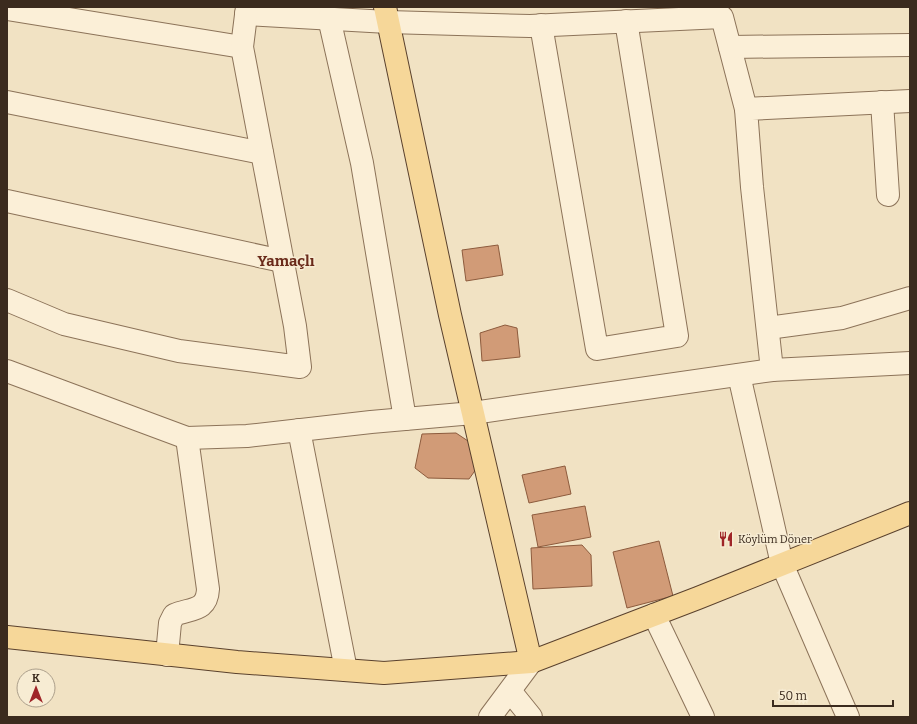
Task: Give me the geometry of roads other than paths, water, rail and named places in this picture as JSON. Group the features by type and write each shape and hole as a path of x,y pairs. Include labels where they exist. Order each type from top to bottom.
{"main road":[{"path":"387,15 450,315 531,662"},
{"path":"7,637 167,655 384,673 531,662 654,615 910,513"}],"street":[{"path":"7,9 242,46"},
{"path":"7,300 64,324 179,351 300,367 242,46 246,10 330,18 387,15 474,16 541,25 626,21 721,12 746,109 752,187 772,370"},
{"path":"330,18 362,163 405,419"},
{"path":"541,25 597,349 677,336 626,21"},
{"path":"730,47 910,45"},
{"path":"746,109 910,101"},
{"path":"7,102 262,153"},
{"path":"882,102 888,195"},
{"path":"7,201 282,261"},
{"path":"768,328 842,318 910,298"},
{"path":"7,371 187,438 247,436 473,413 772,370 910,363"},
{"path":"739,375 782,564 848,717"},
{"path":"299,430 346,670"},
{"path":"167,655 170,623 174,615 202,606 208,599 208,589 187,438"},
{"path":"654,615 703,717"},
{"path":"490,717 531,662"},
{"path":"510,691 531,717"}],"place":[{"name":"Köylüm Döner","path":"726,539"}],"district":[{"name":"Yamaçlı","path":"286,261"}]}
